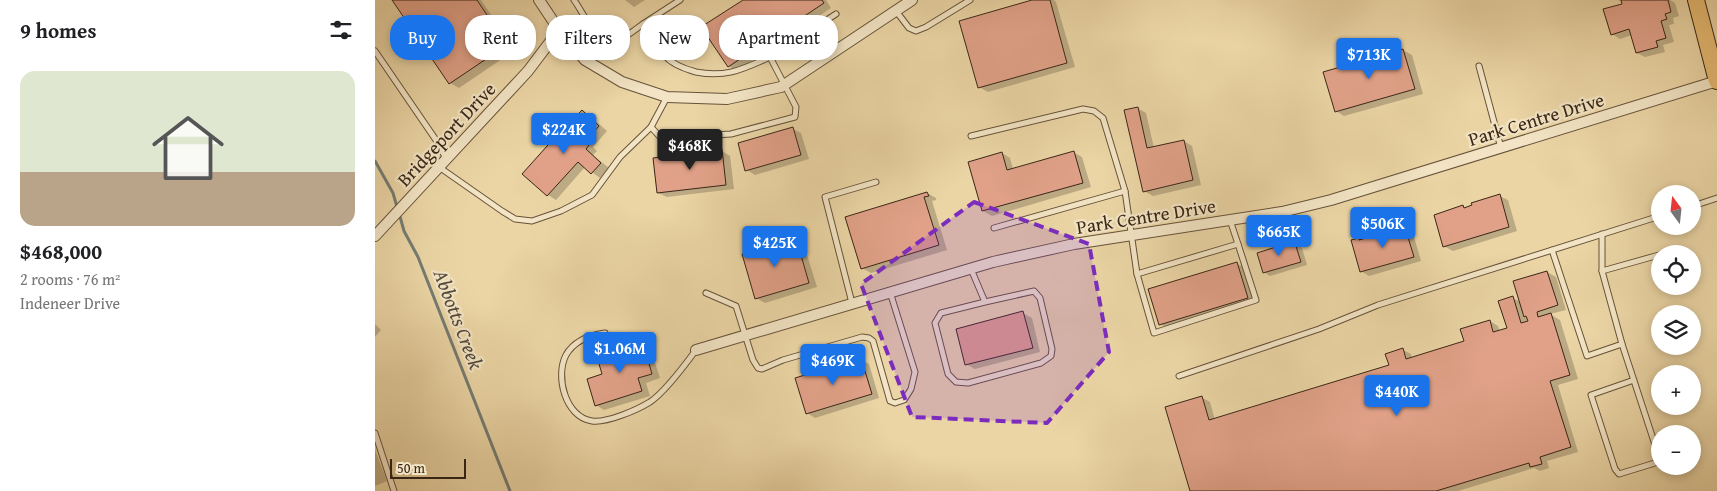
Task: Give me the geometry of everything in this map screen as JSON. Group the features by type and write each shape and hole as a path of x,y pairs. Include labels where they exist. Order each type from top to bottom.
{"main road":[{"path":"1696,0 1717,81"}],"street":[{"path":"539,0 549,15"},
{"path":"585,60 621,82 667,97 727,99 785,84 912,0"},
{"name":"Bridgeport Drive","path":"375,236 528,71 546,47"},
{"name":"Park Centre Drive","path":"696,350 993,262 1074,244 1131,237 1282,212 1331,200 1717,81"}],"lane":[{"path":"574,0 600,38 607,42 620,40 640,26"},
{"path":"657,15 680,0"},
{"path":"896,11 909,28 915,31 926,28 970,0"},
{"path":"375,51 438,143 442,163 501,211 515,219 532,221 561,211 592,195 620,157 651,127 667,97"},
{"path":"670,60 683,69 711,75 723,74 763,60"},
{"path":"651,127 661,138 731,134 795,117 796,107 772,60"},
{"path":"1479,66 1501,148"},
{"path":"971,136 1083,109 1094,111 1103,118 1125,190 1137,274 1154,333 1256,300 1230,220"},
{"path":"852,304 825,197 876,182"},
{"path":"993,228 1125,190"},
{"path":"1701,203 1717,198"},
{"path":"1179,376 1319,330 1378,305 1651,219"},
{"path":"1602,234 1601,272 1622,344 1634,380 1659,457 1655,463 1619,474 1615,469 1591,395 1634,380"},
{"path":"1137,274 1238,244"},
{"path":"1552,250 1587,356 1622,344"},
{"path":"1601,272 1651,257"},
{"path":"971,268 985,302"},
{"path":"1035,291 1040,298 1052,349 1051,356 1041,363 968,383 956,382 948,374 935,323 941,314 985,302 1035,291"},
{"path":"706,294 736,306 755,365 762,369 783,360 862,337 869,338 873,341 890,402 895,403 904,400 911,389 915,372 890,292"},
{"path":"605,333 592,335 579,341 567,354 562,367 567,402 577,414 592,421 607,420 634,410 651,401 679,372 696,350"},
{"path":"375,433 394,491"}],"highlighted area":[{"path":"974,202 1089,244 1109,352 1047,423 912,417 861,284"}],"building":[{"path":"392,0 477,0 487,15 465,15 465,60 485,60 449,84 433,60 455,60 455,15 402,15"},
{"path":"743,0 822,0 824,3 806,15 720,15"},
{"path":"1032,0 1050,0 1067,63 978,88 959,21"},
{"path":"1621,0 1668,0 1671,12 1665,14 1667,19 1661,21 1666,38 1656,41 1658,47 1636,53 1629,29 1611,35 1603,9 1622,4"},
{"path":"719,15 719,54 709,39 709,22"},
{"path":"1403,49 1415,89 1335,112 1323,72"},
{"path":"723,60 738,60 728,67"},
{"path":"1138,107 1147,148 1184,140 1193,180 1143,192 1124,110"},
{"path":"582,110 599,126 585,141 589,145 586,149 601,163 591,174 578,162 547,196 522,174"},
{"path":"793,127 801,155 745,171 738,143"},
{"path":"722,149 726,185 657,193 653,158"},
{"path":"1074,151 1083,183 982,211 968,162 1002,152 1007,170"},
{"path":"927,192 929,196 924,197 939,245 861,269 845,217"},
{"path":"1500,194 1509,227 1443,247 1434,215 1463,205 1464,208 1472,205 1471,203"},
{"path":"1404,224 1414,257 1360,272 1351,240 1359,238 1359,240 1369,237 1368,235 1386,230 1387,232"},
{"path":"796,238 809,283 755,299 742,254"},
{"path":"1287,240 1289,245 1295,243 1301,262 1263,273 1257,253 1282,245 1281,241"},
{"path":"1237,262 1248,298 1159,325 1148,289"},
{"path":"1547,271 1558,305 1537,312 1538,317 1551,313 1570,375 1550,381 1571,447 1540,457 1542,464 1530,467 1529,463 1436,491 1190,491 1165,407 1202,396 1209,420 1389,365 1385,354 1403,348 1406,359 1464,341 1460,329 1490,320 1493,332 1507,328 1498,301 1513,296 1521,323 1528,321 1526,316 1524,317 1513,281"},
{"path":"1023,311 1033,348 965,365 956,329"},
{"path":"643,343 652,374 638,378 642,391 595,406 587,379 602,374 597,357"},
{"path":"861,358 872,394 806,414 795,378"}],"waterway":[{"name":"Abbotts Creek","path":"375,161 393,193 397,207"},
{"name":"Abbotts Creek","path":"399,213 404,231 418,257 510,491"}]}
